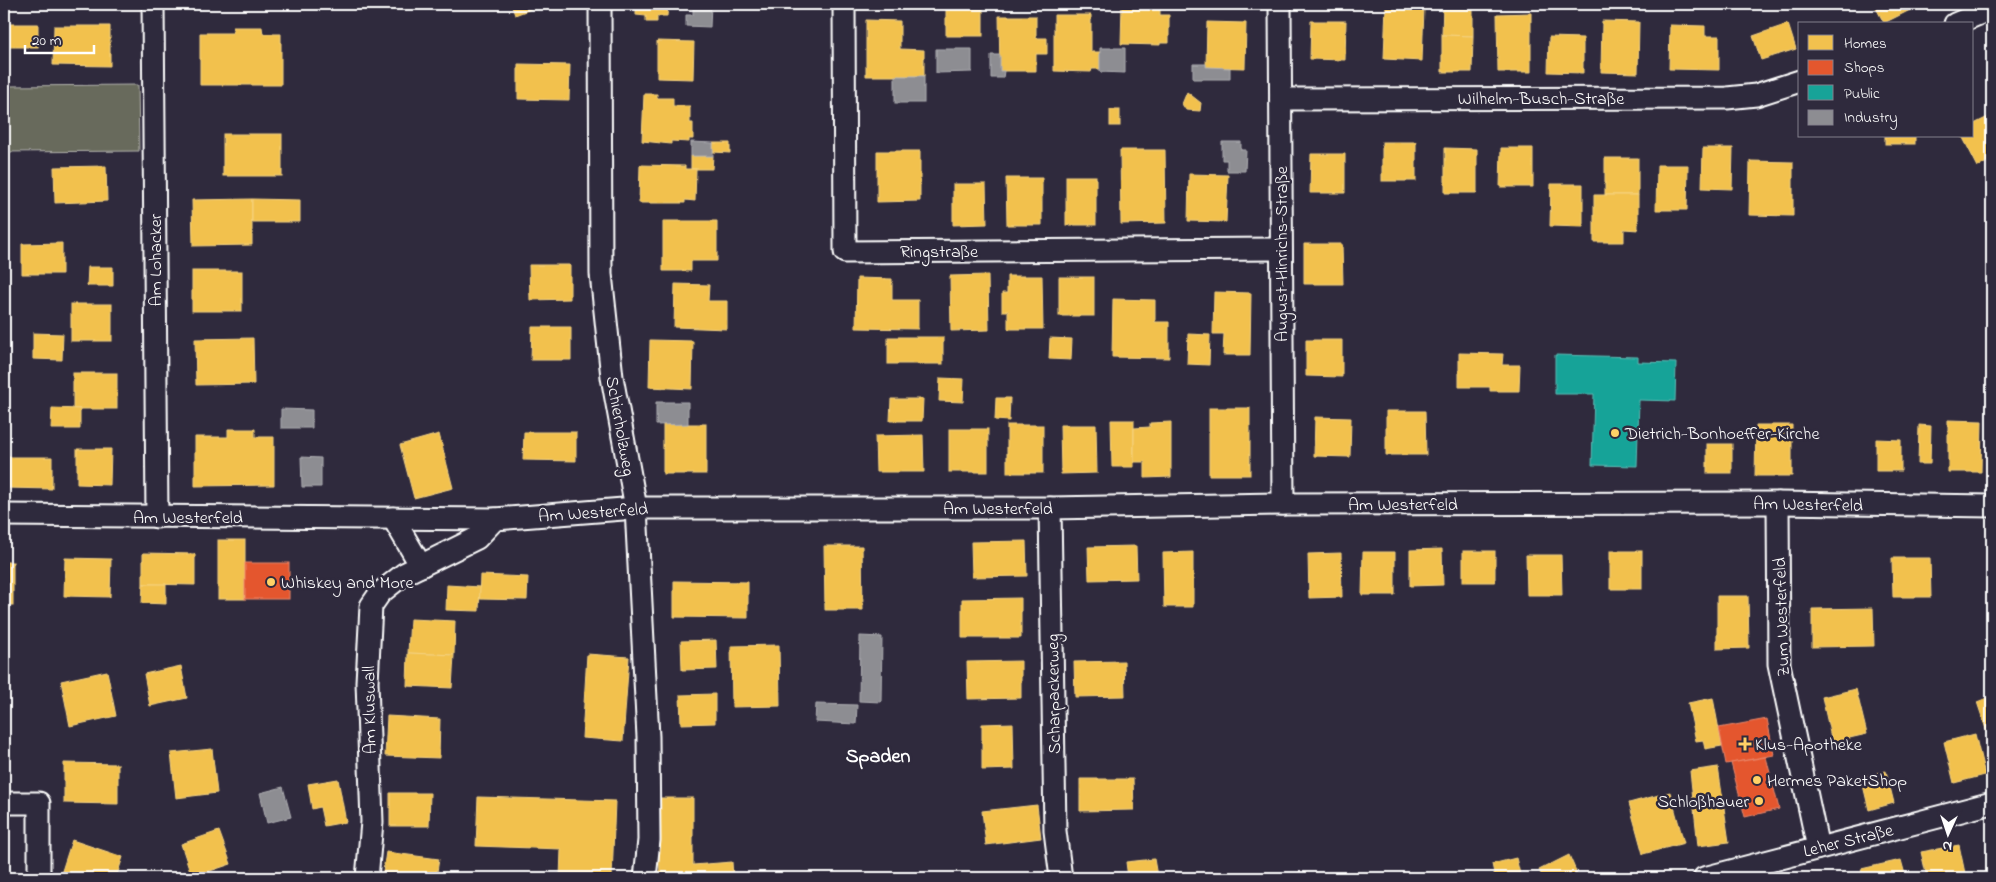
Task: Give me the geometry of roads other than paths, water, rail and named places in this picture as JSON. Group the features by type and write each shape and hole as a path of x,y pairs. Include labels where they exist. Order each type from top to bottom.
{"street":[{"name":"Am Lohacker","path":"153,4 157,516"},
{"name":"Schierholzweg","path":"600,4 601,274 612,377 636,508 648,736 648,840 645,878"},
{"name":"Ringstraße","path":"844,4 845,252 1281,250"},
{"name":"August-Hinrichs-Straße","path":"1280,4 1282,504"},
{"path":"1960,22 1989,11"},
{"name":"Wilhelm-Busch-Straße","path":"1280,99 1727,98 1756,95 1798,82"},
{"name":"Am Westerfeld","path":"4,515 495,519 636,508 1050,508 1282,504 1778,503 1992,506"},
{"name":"Zum Westerfeld","path":"1778,503 1779,664 1818,848"},
{"name":"Scharpackerweg","path":"1050,508 1055,831 1061,878"},
{"path":"392,518 421,566"},
{"name":"Am Kluswall","path":"367,878 372,822 367,682 371,606 380,594 404,574 477,538 495,519"},
{"path":"4,803 39,803 39,878"},
{"name":"Leher Straße","path":"1704,878 1992,803"}],"place":[{"name":"Dietrich-Bonhoeffer-Kirche","path":"1615,433"},
{"name":"Whiskey and More","path":"271,582"},
{"name":"Klus-Apotheke","path":"1745,744"},
{"name":"Hermes PaketShop","path":"1757,780"},
{"name":"Schloßhauer","path":"1759,801"}],"district":[{"name":"Spaden","path":"878,755"}]}
